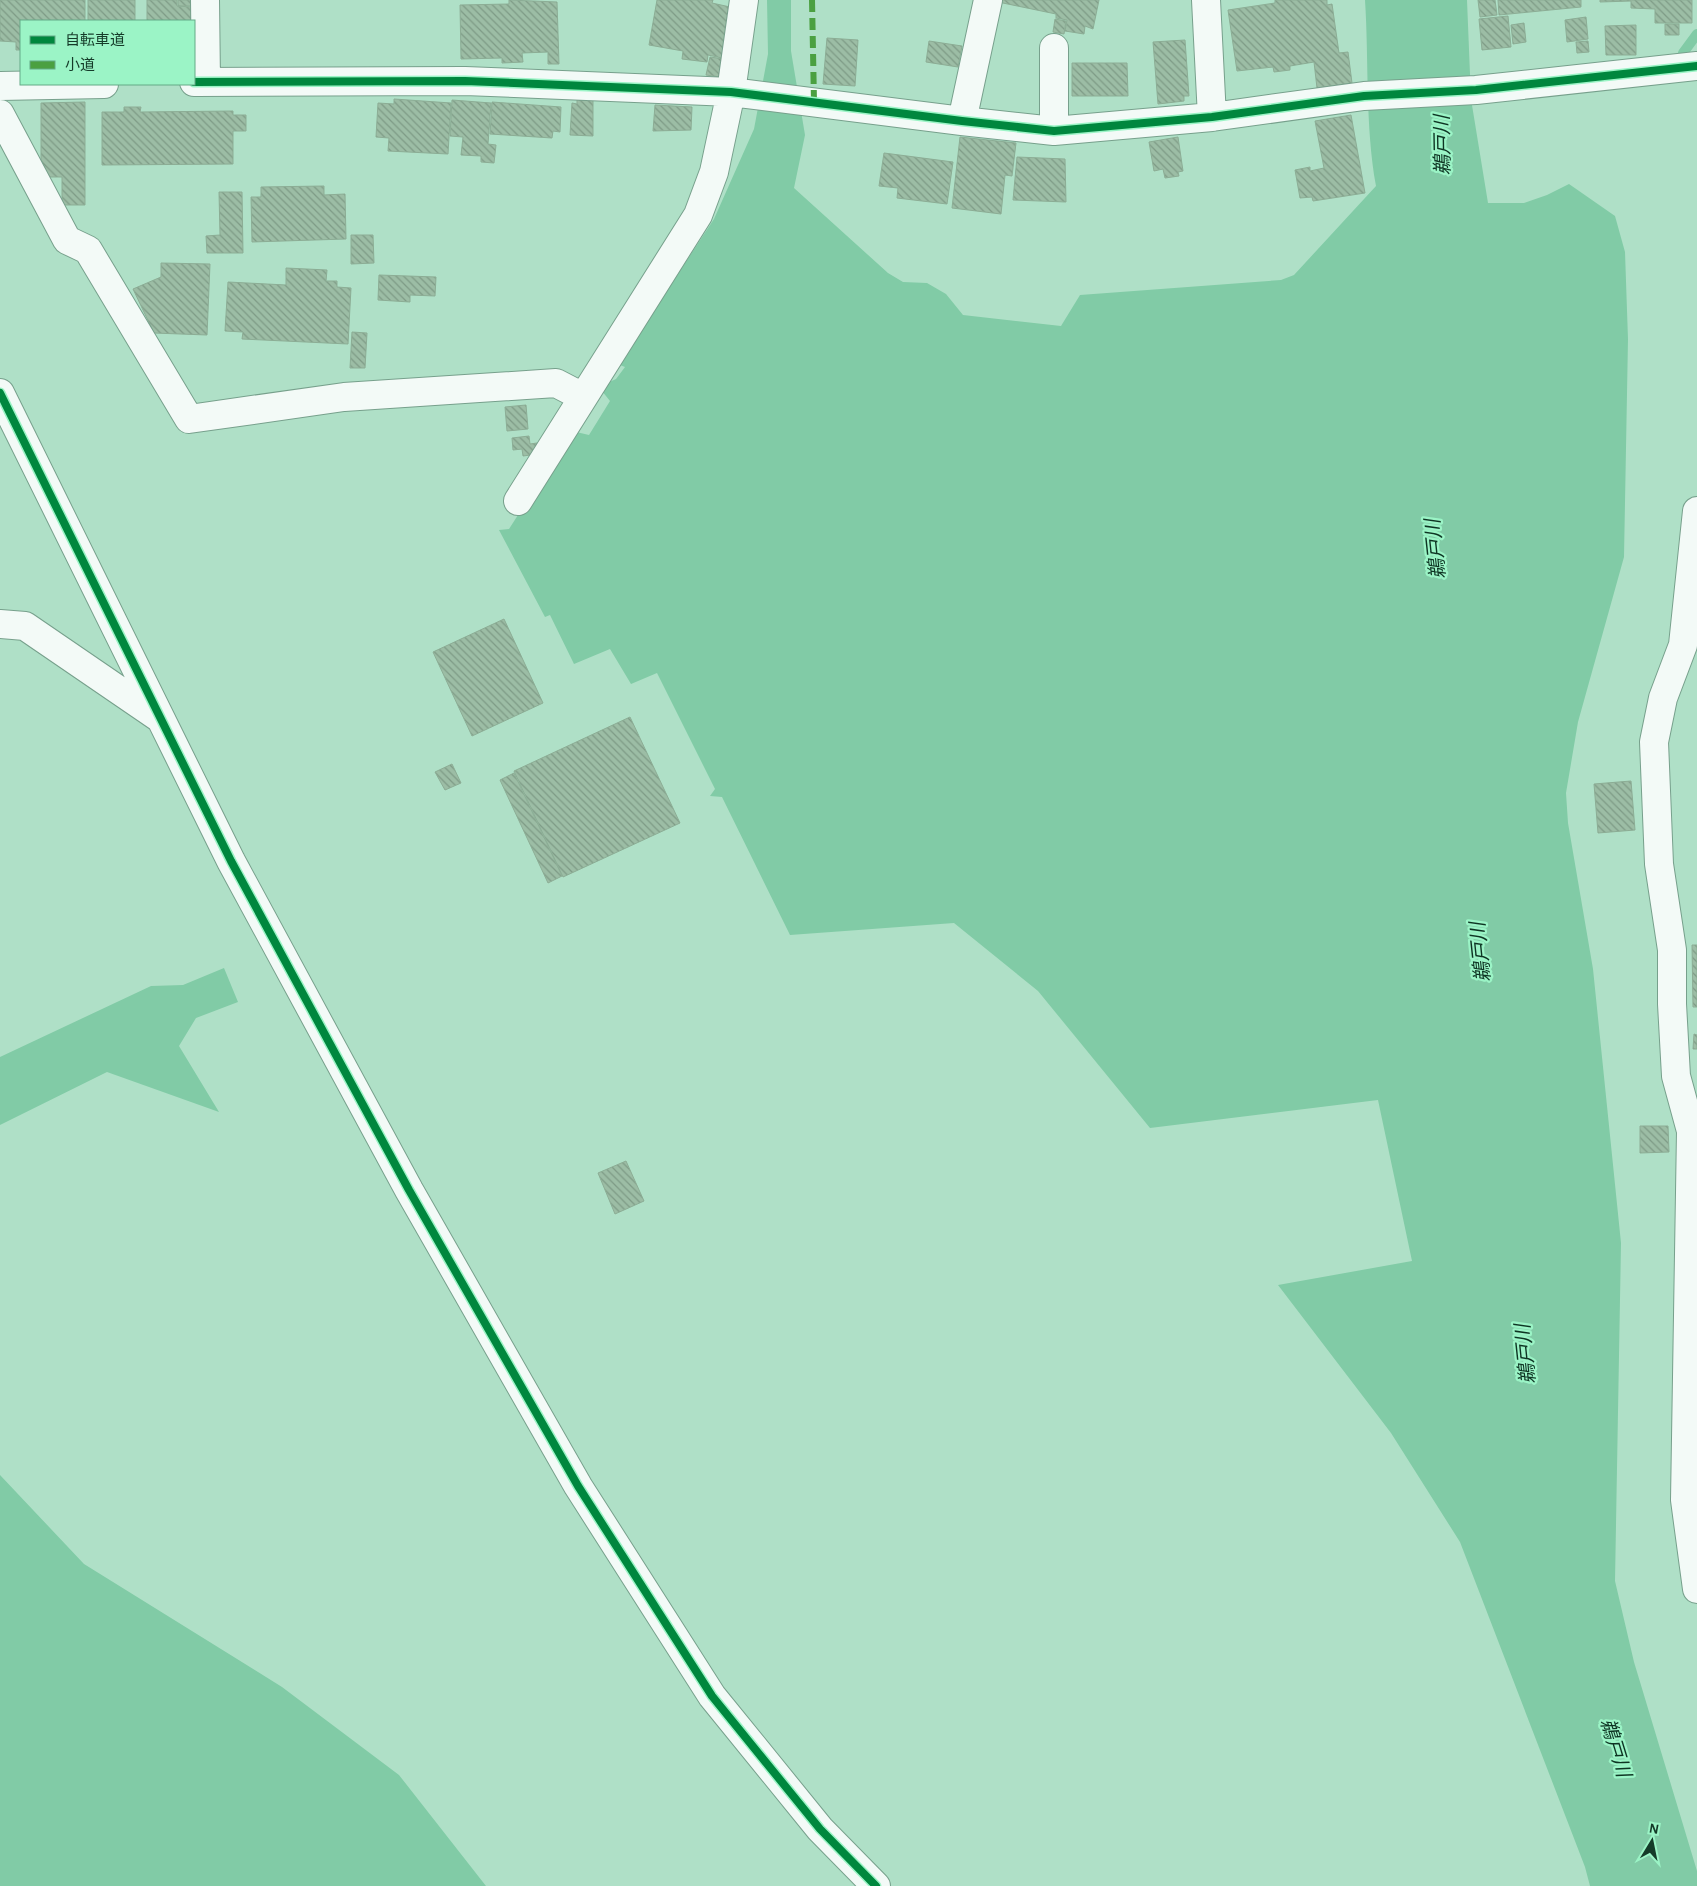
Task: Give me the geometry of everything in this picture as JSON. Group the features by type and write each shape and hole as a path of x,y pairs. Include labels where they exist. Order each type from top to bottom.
{"street":[{"path":"205,0 200,82 465,81 737,92 1054,131 1212,117 1364,96 1476,90 1697,66"},
{"path":"518,501 698,216 714,172 737,92 744,0"},
{"path":"962,121 988,0"},
{"path":"1206,0 1212,117"},
{"path":"1054,48 1054,131"},
{"path":"0,86 52,85"},
{"path":"0,114 67,240 88,250 189,419 344,397 556,384 584,396"},
{"path":"0,393 231,861 408,1190 578,1486 712,1696 820,1829 876,1886"},
{"path":"1697,511 1683,645 1663,698 1654,742 1659,864 1672,950 1672,1004 1676,1076 1694,1131 1685,1500 1697,1588"},
{"path":"0,624 25,626 160,718"}],"water":[{"name":"鵜戸川","path":"767,0 791,0 791,51 805,135 794,188 888,273 903,282 927,283 946,294 963,315 1061,326 1080,295 1281,280 1294,275 1376,186 1370,140 1365,0 1467,0 1471,99 1488,203 1524,203 1547,195 1569,184 1615,216 1625,252 1628,339 1624,557 1578,722 1566,793 1568,823 1593,969 1621,1243 1615,1581 1634,1662 1697,1871 1697,1886 1590,1886 1585,1867 1460,1542 1391,1433 1278,1285 1412,1261 1378,1100 1150,1128 1038,991 954,923 790,935 722,797 710,796 715,789 657,673 631,684 610,649 574,664 550,615 545,617 499,530 509,529 572,431 589,435 610,401 602,391 605,384 616,379 625,367 615,363 626,353 714,219 754,129 768,54"},
{"path":"224,968 238,1002 196,1018 179,1046 219,1112 107,1072 0,1125 0,1057 151,986 183,985"},
{"path":"0,1475 84,1564 282,1687 399,1775 486,1886 0,1886"}],"building":[{"path":"0,0 85,0 85,20 20,20 20,50 16,50 16,42 0,41"},
{"path":"88,0 135,0 135,20 88,20"},
{"path":"147,0 177,0 177,6 192,7 192,20 147,20"},
{"path":"178,0 191,0 191,6 178,6"},
{"path":"509,0 557,2 559,64 548,64 548,52 522,53 523,62 502,63 502,58 461,59 460,5 509,4"},
{"path":"657,0 713,0 712,3 730,7 722,58 708,55 707,62 682,59 683,51 649,45"},
{"path":"998,0 1099,0 1093,29 1085,26 1084,34 1065,31 1067,20 1056,18 1056,14 998,2"},
{"path":"1275,0 1327,0 1327,5 1332,4 1339,53 1348,52 1352,83 1317,88 1314,62 1290,66 1290,70 1274,72 1273,67 1237,71 1228,10 1275,3"},
{"path":"1478,0 1495,0 1497,15 1480,17"},
{"path":"1498,0 1581,0 1581,7 1499,15"},
{"path":"1600,0 1692,0 1692,23 1655,23 1655,9 1631,8 1631,1 1600,2"},
{"path":"1508,16 1511,47 1482,50 1479,19"},
{"path":"1586,17 1588,39 1567,42 1565,20"},
{"path":"1055,19 1066,21 1064,34 1053,32"},
{"path":"1524,23 1526,42 1513,44 1511,25"},
{"path":"1665,24 1679,24 1679,35 1665,35"},
{"path":"1636,25 1636,55 1606,55 1605,26"},
{"path":"827,38 858,40 855,86 823,84"},
{"path":"1185,40 1189,96 1184,96 1184,101 1158,104 1153,42"},
{"path":"929,41 962,46 958,67 926,62"},
{"path":"1588,41 1589,52 1577,53 1576,42"},
{"path":"710,57 724,59 720,77 706,75"},
{"path":"1072,63 1127,63 1128,96 1072,96"},
{"path":"577,97 593,98 593,136 570,135 572,103 577,104"},
{"path":"394,99 451,103 448,154 388,151 389,138 376,137 378,103 394,104"},
{"path":"452,100 491,103 488,144 496,145 494,163 481,162 481,156 461,155 463,137 450,136"},
{"path":"85,102 85,205 62,205 62,177 41,177 41,103"},
{"path":"492,102 561,107 560,132 553,131 552,138 490,134"},
{"path":"655,105 692,107 691,130 653,131"},
{"path":"124,107 141,107 140,112 233,111 233,115 246,115 246,131 233,131 233,164 102,165 102,112 124,112"},
{"path":"1351,115 1365,193 1313,201 1312,197 1300,198 1295,170 1310,167 1310,171 1324,168 1315,121"},
{"path":"960,137 1016,143 1012,176 1005,175 1001,214 952,208"},
{"path":"1178,137 1183,171 1178,172 1179,176 1165,178 1163,169 1154,171 1149,142"},
{"path":"884,153 953,162 947,204 897,198 898,188 879,186"},
{"path":"1017,157 1065,159 1066,202 1013,200"},
{"path":"324,186 324,195 345,194 346,239 252,242 251,197 261,197 261,187"},
{"path":"219,192 242,192 243,253 207,253 206,236 220,235"},
{"path":"351,235 373,235 374,263 351,264"},
{"path":"161,263 210,264 207,335 154,333 133,289 161,277"},
{"path":"286,268 327,270 326,281 337,281 337,287 351,288 348,344 242,339 243,332 225,331 228,282 286,285"},
{"path":"379,275 436,277 435,296 410,295 410,302 378,300"},
{"path":"352,332 367,333 365,368 350,368"},
{"path":"526,405 528,429 507,431 505,407"},
{"path":"529,436 530,444 537,443 538,454 523,456 522,449 513,450 512,438"},
{"path":"504,619 543,703 472,736 433,652"},
{"path":"630,717 680,823 563,877 514,771"},
{"path":"452,764 461,783 445,790 435,772"},
{"path":"514,773 562,876 548,883 500,780"},
{"path":"1631,781 1635,830 1598,833 1594,784"},
{"path":"1692,945 1697,945 1697,1007 1693,1007"},
{"path":"1694,1034 1697,1035 1697,1049 1693,1049"},
{"path":"1640,1126 1668,1126 1669,1152 1640,1153"},
{"path":"626,1161 644,1201 615,1214 598,1173"}],"waterway":[{"path":"1683,53 1697,34"}],"marked path":[{"path":"812,0 814,102"}],"cycle path":[{"path":"195,82 465,81 731,92 1054,131 1212,117 1364,96 1476,90 1697,66"},
{"path":"0,393 231,861 409,1190 578,1486 712,1696 820,1829 876,1886"}]}
